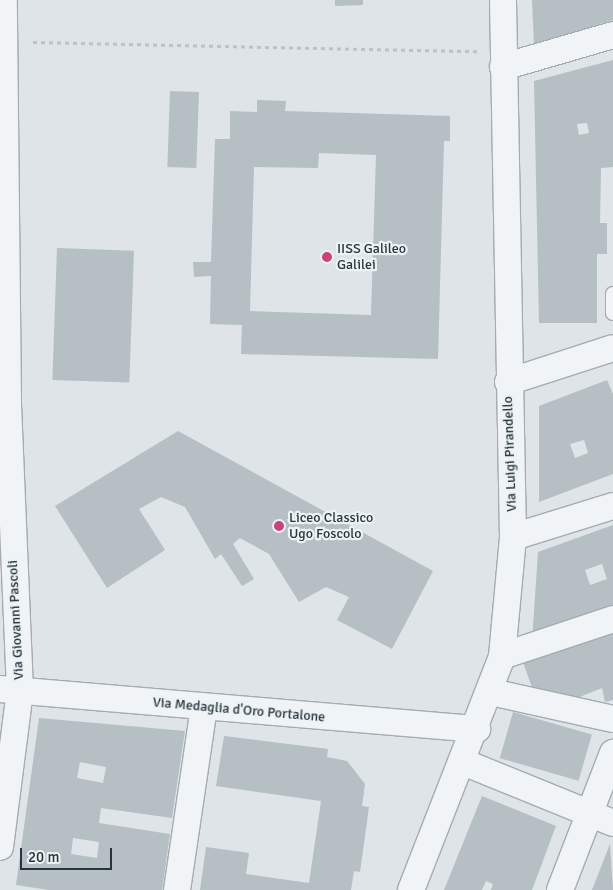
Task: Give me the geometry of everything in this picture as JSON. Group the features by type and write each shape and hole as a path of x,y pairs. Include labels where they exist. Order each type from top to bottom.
{"street":[{"name":"Via Giovanni Pascoli","path":"0,847 10,690 4,401 4,0"},
{"name":"Via Luigi Pirandello","path":"411,890 492,692 502,656 513,538 508,382 503,0"},
{"path":"503,59 613,34"},
{"path":"508,382 613,348"},
{"path":"513,538 613,506"},
{"path":"502,656 613,618"},
{"name":"Via Medaglia d'Oro Portalone","path":"10,690 477,729"},
{"path":"492,692 613,720"},
{"path":"176,890 204,707"},
{"path":"560,890 602,818 613,753"},
{"path":"463,762 602,818"}],"lane":[{"path":"613,294 613,313"}],"path":[{"path":"3,56 503,59"}],"building":[{"path":"335,0 363,0 363,5 335,6"},
{"path":"532,0 613,0 613,20 534,44"},
{"path":"613,60 613,167 601,168 600,223 607,223 607,254 597,254 597,323 539,323 534,81","holes":["587,123 589,133 579,135 577,124"]},
{"path":"170,91 199,92 196,168 167,167"},
{"path":"257,100 286,101 285,111 450,116 450,141 444,141 438,359 241,354 242,325 210,324 211,276 194,277 193,262 211,262 215,139 230,139 230,111 257,112","holes":["319,153 376,155 371,315 250,311 254,167 318,168"]},
{"path":"57,248 134,251 129,383 52,380"},
{"path":"607,380 613,394 613,474 539,502 539,406","holes":["584,440 588,453 575,458 570,444"]},
{"path":"178,431 433,571 392,649 337,620 349,597 326,587 299,602 269,554 240,538 233,544 254,579 242,586 221,554 215,559 185,507 161,497 139,509 165,550 107,588 55,506"},
{"path":"613,525 613,609 532,641 538,552","holes":["602,564 607,579 590,585 585,570"]},
{"path":"613,633 613,700 605,702 602,688 572,700 535,696 523,662"},
{"path":"513,712 592,735 579,781 500,758"},
{"path":"39,718 185,731 172,818 101,808 99,823 170,834 162,890 49,890 16,885","holes":["80,762 106,767 103,783 77,778","73,838 99,842 97,858 71,854"]},
{"path":"224,736 328,749 327,757 347,761 365,784 362,806 369,807 360,872 354,871 351,890 200,890 206,847 249,853 246,874 309,883 321,801 216,786"},
{"path":"482,796 556,826 532,890 491,890 493,884 486,881 482,890 444,890"},
{"path":"610,844 613,890 592,890"}],"place":[{"name":"IISS Galileo Galilei","path":"327,257"},
{"name":"Liceo Classico Ugo Foscolo","path":"279,526"}]}
